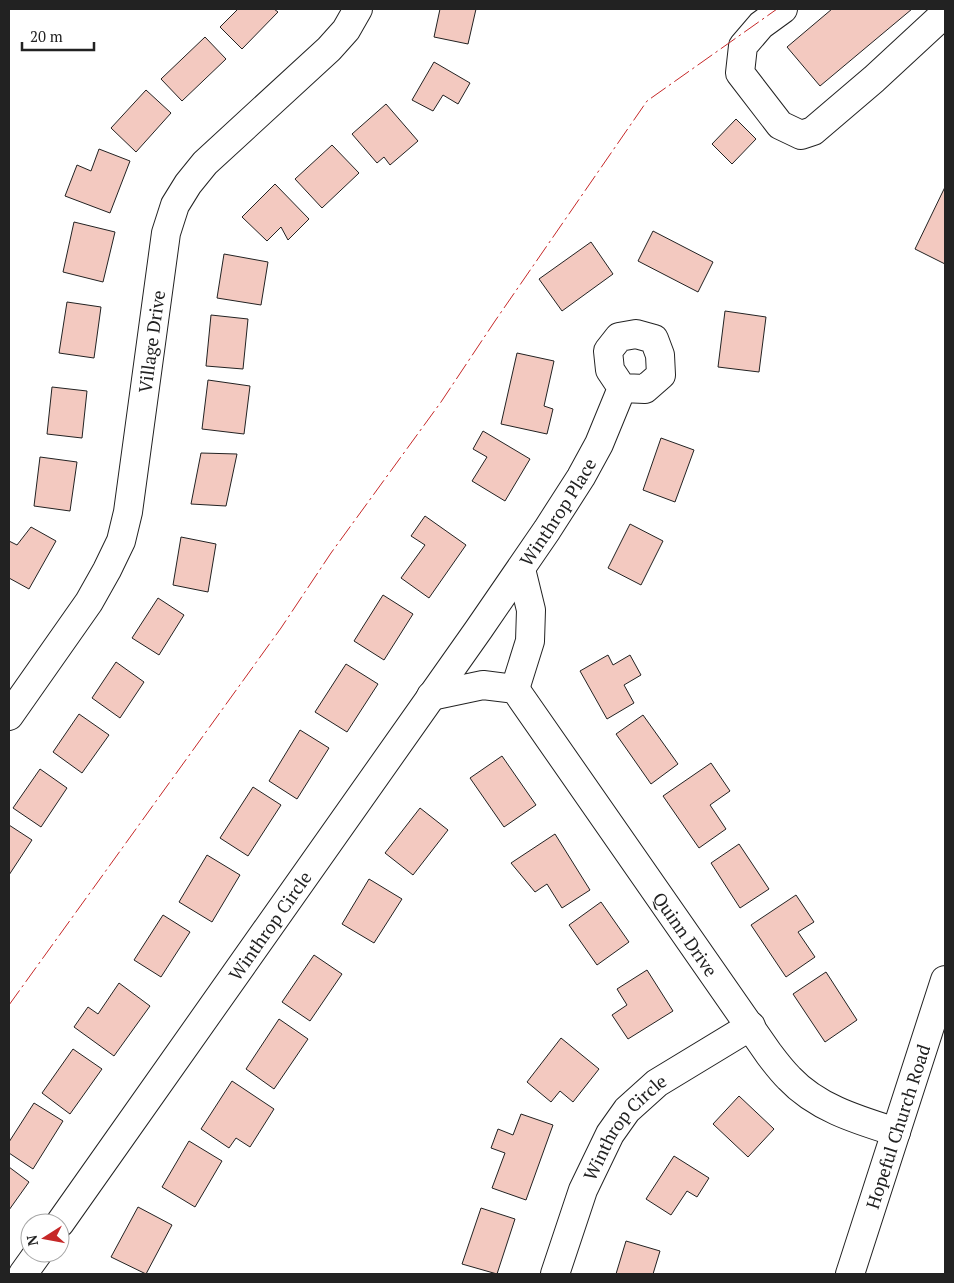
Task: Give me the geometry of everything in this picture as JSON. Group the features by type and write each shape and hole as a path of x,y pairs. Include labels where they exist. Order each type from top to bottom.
{"street":[{"name":"Village Drive","path":"9,716 89,602 121,541 128,512 166,233 175,205 205,162 329,49 346,30 358,9"},
{"path":"783,9 761,25 743,46 740,73 780,125 801,136 813,131 874,80 944,15"},
{"name":"Winthrop Place","path":"479,629 521,569 580,478 599,444 622,388"},
{"path":"431,696 483,685 515,689 530,641 530,610 521,569"},
{"name":"Winthrop Circle","path":"67,1213 479,629"},
{"name":"Quinn Drive","path":"515,689 769,1054 789,1079 814,1099 843,1114 896,1132"},
{"name":"Hopeful Church Road","path":"850,1274 945,980"},
{"name":"Winthrop Circle","path":"554,1274 583,1190 610,1134 627,1110 657,1083 751,1026"},
{"path":"24,1274 31,1263"}],"building":[{"path":"238,9 274,9 278,12 242,49 220,27"},
{"path":"440,9 476,9 468,44 434,37"},
{"path":"832,9 912,9 820,86 787,47"},
{"path":"205,37 226,59 182,101 161,79"},
{"path":"434,62 470,83 458,104 443,95 433,111 412,100"},
{"path":"146,90 171,113 136,152 111,128"},
{"path":"386,104 418,141 390,165 384,157 377,163 352,134"},
{"path":"736,119 756,139 732,164 712,144"},
{"path":"332,145 359,173 322,208 295,179"},
{"path":"99,149 130,161 110,213 65,196 77,165 91,171"},
{"path":"275,184 309,219 288,240 281,227 267,241 242,217"},
{"path":"945,187 945,264 915,249"},
{"path":"74,222 115,232 103,282 63,272"},
{"path":"653,231 713,262 698,292 638,261"},
{"path":"591,242 613,274 562,311 539,279"},
{"path":"224,254 268,262 261,305 217,298"},
{"path":"67,302 101,307 94,358 59,353"},
{"path":"725,311 766,317 759,372 718,367"},
{"path":"211,315 248,319 243,369 206,366"},
{"path":"517,353 554,361 544,406 553,409 547,434 501,424"},
{"path":"208,380 250,386 244,434 202,429"},
{"path":"52,387 87,391 82,438 47,434"},
{"path":"483,431 530,459 505,501 472,481 487,457 473,449"},
{"path":"661,438 694,450 675,502 643,490"},
{"path":"201,453 237,454 226,506 191,504"},
{"path":"40,457 77,462 70,511 34,506"},
{"path":"425,516 466,545 429,598 401,578 425,545 411,536"},
{"path":"630,524 663,541 641,585 608,568"},
{"path":"31,527 56,541 29,589 9,578 9,541 17,545"},
{"path":"181,537 216,544 208,592 173,585"},
{"path":"383,595 413,614 384,660 354,641"},
{"path":"158,598 184,615 159,655 132,638"},
{"path":"608,655 613,665 630,655 641,675 624,685 634,703 607,719 580,671"},
{"path":"116,662 144,682 120,718 92,698"},
{"path":"346,664 378,684 347,732 315,712"},
{"path":"79,714 109,735 82,773 53,752"},
{"path":"643,715 678,764 651,784 616,734"},
{"path":"300,730 329,748 297,799 269,781"},
{"path":"502,756 536,805 504,827 470,778"},
{"path":"711,763 730,791 710,805 726,829 699,848 663,796"},
{"path":"40,769 67,788 41,827 13,808"},
{"path":"253,787 281,805 248,856 220,838"},
{"path":"420,808 448,830 413,875 385,853"},
{"path":"9,825 32,840 9,875"},
{"path":"555,834 590,890 562,908 547,884 535,892 511,863"},
{"path":"739,844 769,889 740,908 711,863"},
{"path":"207,855 240,875 212,922 179,902"},
{"path":"369,879 402,899 374,943 342,924"},
{"path":"796,895 814,922 798,932 815,957 786,977 751,925"},
{"path":"601,902 629,942 597,965 569,925"},
{"path":"163,915 190,932 161,977 134,960"},
{"path":"314,955 342,974 310,1021 282,1002"},
{"path":"647,970 673,1011 628,1039 612,1015 627,1005 617,989"},
{"path":"826,972 857,1020 825,1042 793,994"},
{"path":"119,983 150,1006 114,1056 74,1027 88,1007 98,1014"},
{"path":"279,1019 308,1039 274,1089 246,1069"},
{"path":"561,1038 599,1069 573,1102 560,1091 551,1102 527,1082"},
{"path":"73,1049 102,1069 70,1114 42,1093"},
{"path":"232,1081 274,1109 250,1147 236,1138 229,1148 201,1129"},
{"path":"739,1096 774,1129 748,1157 713,1124"},
{"path":"34,1103 63,1121 33,1169 9,1153 9,1142"},
{"path":"521,1114 553,1125 526,1200 492,1188 505,1153 491,1148 498,1129 513,1135"},
{"path":"189,1141 222,1161 195,1207 162,1187"},
{"path":"674,1156 709,1178 697,1197 687,1191 671,1215 646,1199"},
{"path":"9,1167 29,1182 9,1210"},
{"path":"138,1207 172,1225 146,1274 111,1257"},
{"path":"481,1208 515,1219 497,1274 462,1264"},
{"path":"626,1241 660,1251 653,1274 616,1274"}],"power":[{"path":"9,1005 281,628 331,553 441,402 647,101 777,9"}]}
